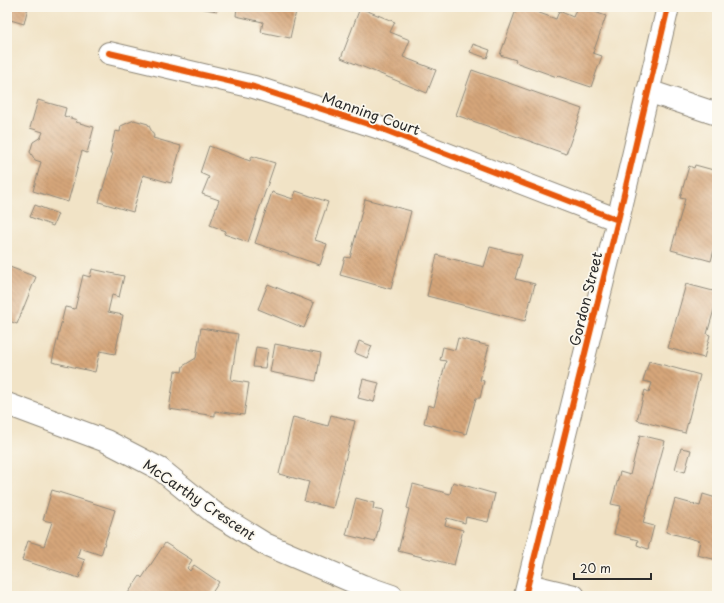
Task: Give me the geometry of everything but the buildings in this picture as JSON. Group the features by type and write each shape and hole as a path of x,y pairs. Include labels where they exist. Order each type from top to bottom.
{"street":[{"name":"Gordon Street","path":"526,590 618,220 668,7"},
{"name":"Manning Court","path":"109,52 254,87 377,127 618,220"},
{"path":"648,91 717,114"},
{"name":"McCarthy Crescent","path":"7,404 106,441 160,469 214,512 265,544 363,586 392,596"},
{"path":"526,590 574,596"}],"cycle path":[{"path":"525,596 618,220 668,7"},
{"path":"109,53 254,87 377,127 618,220"}]}
